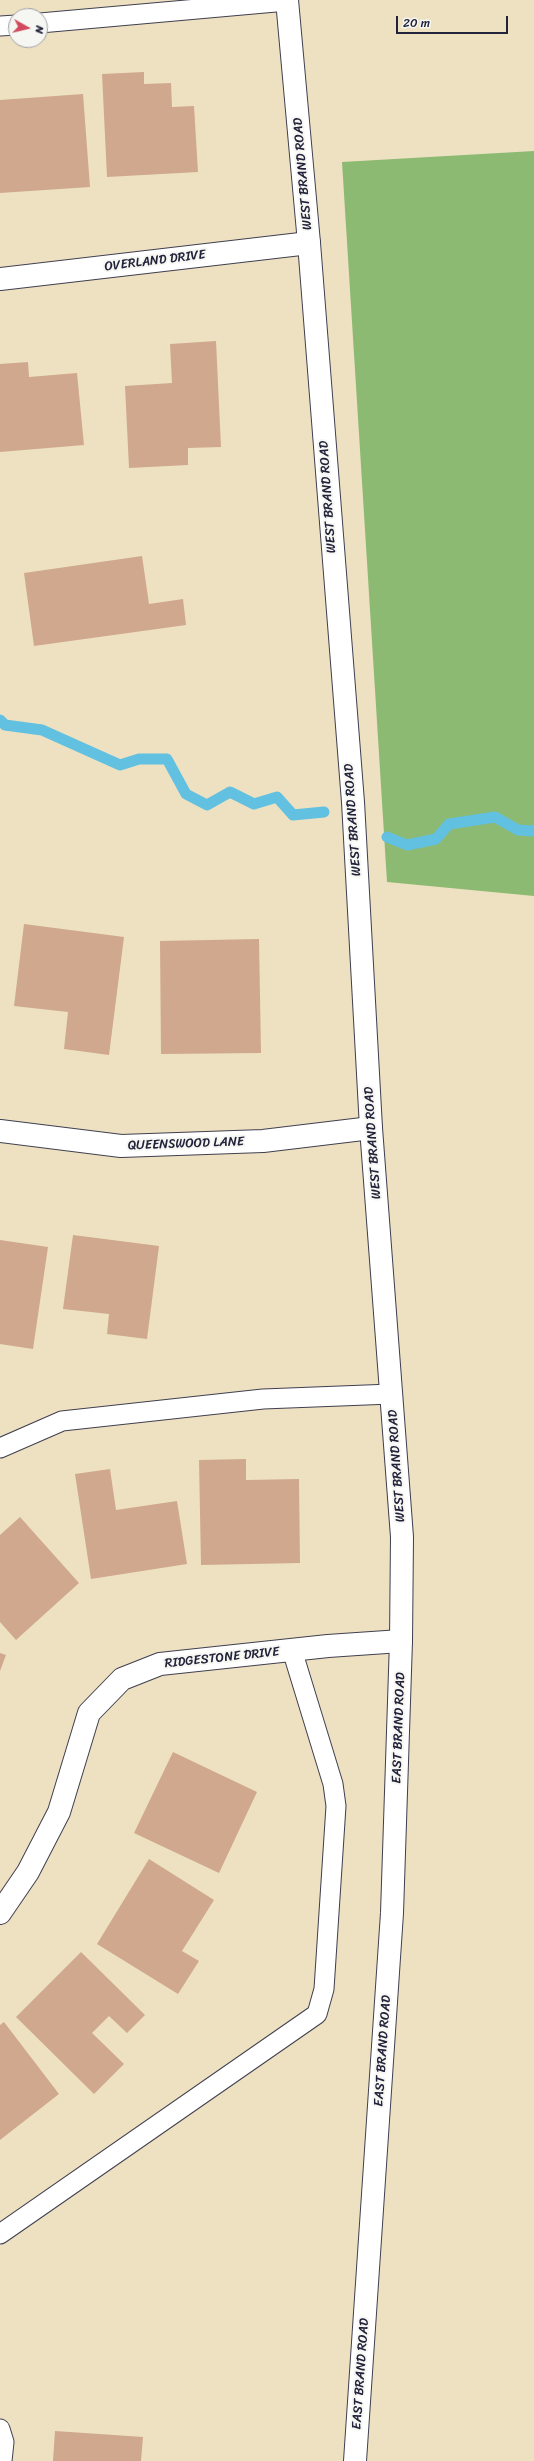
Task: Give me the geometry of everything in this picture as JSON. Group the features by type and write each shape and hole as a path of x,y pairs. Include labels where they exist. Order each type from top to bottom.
{"street":[{"name":"WEST BRAND ROAD","path":"287,0 309,243 353,802 372,1128 402,1537 401,1641"},
{"name":"OVERLAND DRIVE","path":"0,279 309,243"},
{"name":"QUEENSWOOD LANE","path":"0,1131 121,1146 263,1141 372,1128"},
{"name":"RIDGESTONE DRIVE","path":"0,1913 28,1872 59,1812 89,1713 122,1679 160,1664 292,1650 401,1641"},
{"name":"EAST BRAND ROAD","path":"354,2461 392,1913 401,1641"}],"lane":[{"path":"48,22 287,0"},
{"path":"0,1448 62,1421 263,1399 392,1394"},
{"path":"0,2234 317,2014 324,1989 336,1806 333,1784 292,1650"},
{"path":"0,2429 4,2442 2,2461"}],"green space":[{"path":"534,151 534,896 387,882 342,162"}],"building":[{"path":"144,72 144,84 171,83 172,107 194,106 198,172 107,177 102,74"},
{"path":"83,94 90,187 0,193 0,100"},
{"path":"216,341 221,447 188,448 188,465 129,468 125,386 172,383 170,344"},
{"path":"28,362 29,377 77,373 84,445 0,452 0,364"},
{"path":"142,556 149,604 183,599 186,625 34,646 24,573"},
{"path":"24,924 124,937 109,1055 64,1049 68,1012 14,1006"},
{"path":"259,939 261,1053 161,1054 160,941"},
{"path":"73,1235 159,1246 147,1339 107,1334 109,1314 63,1309"},
{"path":"0,1240 48,1247 33,1349 0,1344"},
{"path":"246,1459 246,1480 299,1479 300,1563 201,1565 199,1460"},
{"path":"110,1469 116,1510 177,1501 187,1564 91,1579 75,1474"},
{"path":"20,1517 79,1583 16,1640 0,1622 0,1535"},
{"path":"0,1653 6,1655 0,1671"},
{"path":"173,1752 257,1792 219,1873 134,1833"},
{"path":"149,1859 214,1900 182,1951 199,1961 178,1994 97,1944"},
{"path":"81,1952 145,2015 127,2033 109,2016 92,2033 124,2064 94,2094 16,2017"},
{"path":"4,2022 59,2094 0,2140 0,2025"},
{"path":"55,2431 143,2437 141,2461 53,2461"}],"waterway":[{"path":"0,720 5,725 42,730 120,765 139,759 167,759 186,794 207,805 230,792 254,804 277,797 293,815 324,812"},
{"path":"387,837 407,845 436,839 449,824 495,817 518,830 534,831"}]}
